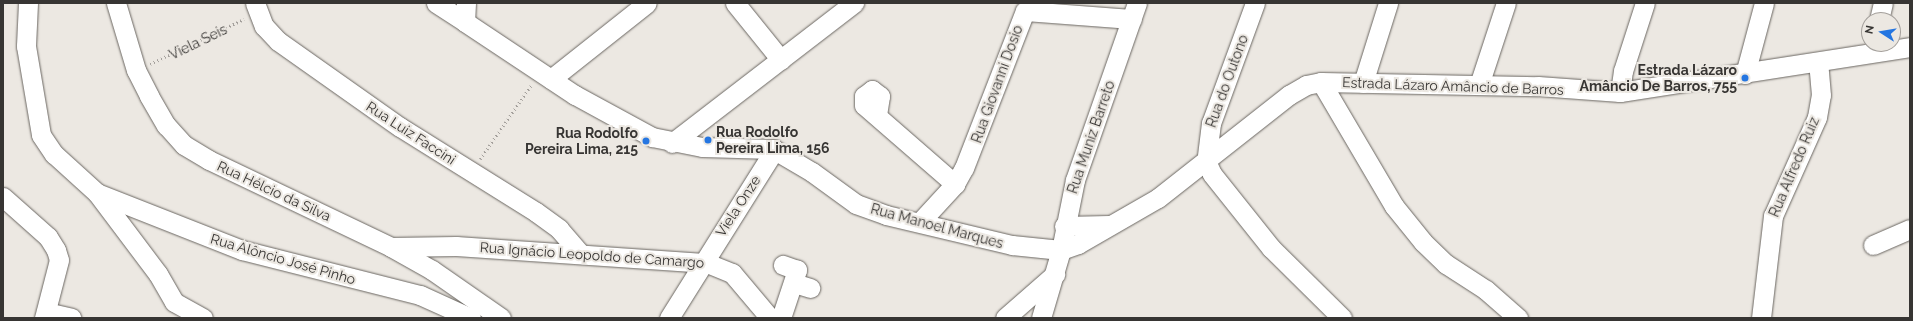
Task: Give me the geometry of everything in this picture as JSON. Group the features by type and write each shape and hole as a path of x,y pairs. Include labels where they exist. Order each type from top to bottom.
{"street":[{"path":"28,3 26,46 40,135 54,154 97,193 158,274 173,310 203,318"},
{"name":"Rua Hélcio da Silva","path":"116,3 136,70 166,125 184,145 210,160 391,247 432,270 501,318"},
{"path":"436,3 618,121 672,143 775,149"},
{"path":"466,3 466,22"},
{"path":"546,75 646,3"},
{"path":"735,3 780,60"},
{"path":"672,143 854,3"},
{"name":"Rua do Outono","path":"1206,161 1211,123 1255,3"},
{"path":"1363,83 1388,3"},
{"path":"1479,85 1506,3"},
{"path":"1620,92 1623,71 1645,3"},
{"path":"1746,74 1764,3"},
{"name":"Rua Giovanni Dosio","path":"920,222 955,184 972,151 1024,7 1134,11"},
{"name":"Rua Luiz Faccini","path":"257,8 264,26 278,41 400,127 472,171 560,229 578,252"},
{"name":"Rua Muniz Barreto","path":"1041,318 1061,250 1064,226 1075,180 1134,11"},
{"name":"Estrada Lázaro Amâncio de Barros","path":"1061,250 1078,244 1110,224 1158,198 1289,95 1306,85 1321,82 1479,85 1620,92 1818,63 1861,52"},
{"name":"Rua Alfredo Ruiz","path":"1761,318 1772,216 1817,117 1821,95 1818,63"},
{"path":"1321,82 1394,206 1423,242 1446,264 1486,290 1518,318"},
{"path":"877,115 955,184"},
{"name":"Rua Manoel Marques","path":"775,149 802,165 856,204 1012,245 1061,250"},
{"name":"Viela Onze","path":"669,318 701,262 775,149"},
{"path":"1206,161 1212,174 1271,248 1342,318"},
{"name":"Rua Alôncio José Pinho","path":"97,193 242,250 420,295 471,318"},
{"path":"3,197 48,237 56,250 59,260 45,315 71,318"},
{"name":"Estrada Lázaro Amâncio de Barros","path":"1064,226 1110,224"},
{"path":"1873,245 1910,229"},
{"name":"Rua Ignácio Leopoldo de Camargo","path":"391,247 456,246 578,252 701,262 732,272 770,318"},
{"path":"781,318 802,285 797,270 783,265"},
{"path":"1004,318 1055,274"}],"path":[{"name":"Viela Seis","path":"136,70 257,8"},
{"path":"472,171 546,75"}],"place":[{"name":"Estrada Lázaro Amâncio De Barros, 755","path":"1745,78"},
{"name":"Rua Rodolfo Pereira Lima, 156","path":"708,140"},
{"name":"Rua Rodolfo Pereira Lima, 215","path":"646,141"}]}
